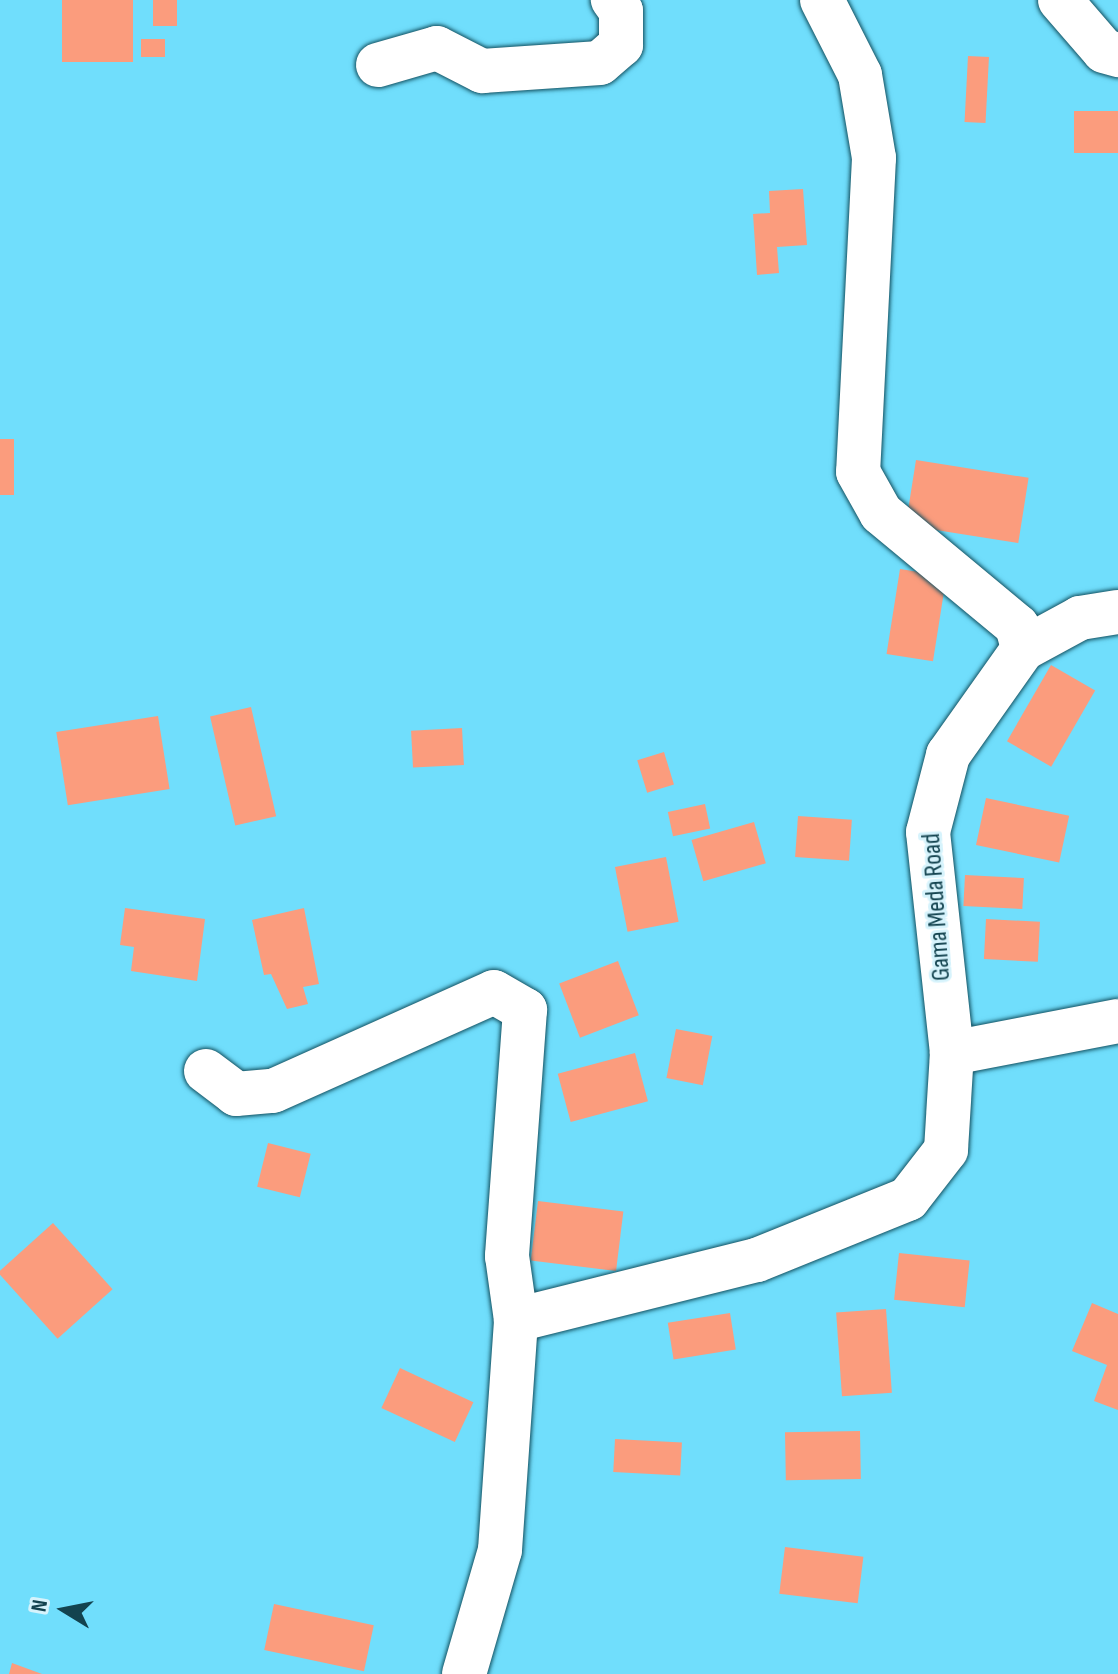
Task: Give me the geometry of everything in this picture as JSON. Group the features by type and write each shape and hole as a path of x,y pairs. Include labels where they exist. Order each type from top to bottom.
{"street":[{"path":"378,65 437,48 482,71 600,63 621,45 621,11 613,0"},
{"path":"822,0 860,75 874,158 858,472 881,513 1017,626 1023,649"},
{"path":"1060,0 1104,51 1118,55"},
{"name":"Gama Meda Road","path":"516,1320 757,1260 908,1199 946,1150 952,1053 928,832 948,755 1023,649 1080,618 1118,612"},
{"path":"206,1071 236,1094 273,1091 494,992 525,1010 507,1256 516,1320 500,1550 464,1674"},
{"path":"952,1053 1118,1021"}],"building":[{"path":"62,0 133,0 133,62 62,62"},
{"path":"153,0 177,0 177,26 153,26"},
{"path":"141,39 165,39 165,57 141,57"},
{"path":"968,56 989,57 986,123 965,122"},
{"path":"1074,111 1118,111 1118,153 1074,153"},
{"path":"803,189 807,245 777,247 779,273 757,275 753,214 770,213 769,191"},
{"path":"0,439 14,439 14,495 0,495"},
{"path":"916,460 1029,478 1018,543 906,525"},
{"path":"900,569 946,576 933,661 887,654"},
{"path":"1051,665 1095,690 1051,767 1007,741"},
{"path":"251,707 276,816 235,826 210,716"},
{"path":"158,716 170,789 68,805 56,732"},
{"path":"462,728 464,765 413,768 411,731"},
{"path":"664,752 674,785 647,793 637,760"},
{"path":"986,798 1069,816 1059,863 976,845"},
{"path":"705,804 710,828 673,836 668,812"},
{"path":"798,816 852,820 849,861 795,857"},
{"path":"754,822 766,863 703,881 692,840"},
{"path":"666,857 679,922 628,932 615,867"},
{"path":"965,875 1024,878 1022,909 963,906"},
{"path":"125,908 205,919 197,981 131,971 134,947 120,945"},
{"path":"304,908 319,984 303,987 308,1004 287,1009 271,974 264,975 252,920"},
{"path":"986,919 1040,922 1038,962 984,959"},
{"path":"618,961 639,1015 580,1038 559,984"},
{"path":"676,1029 712,1036 703,1085 666,1078"},
{"path":"635,1053 648,1101 571,1122 558,1074"},
{"path":"268,1143 311,1154 300,1197 257,1187"},
{"path":"538,1201 623,1211 616,1271 531,1261"},
{"path":"53,1223 113,1289 58,1339 0,1275 0,1271"},
{"path":"899,1253 970,1260 965,1307 894,1300"},
{"path":"1092,1303 1118,1314 1118,1410 1094,1401 1107,1365 1072,1351"},
{"path":"886,1309 892,1393 842,1396 836,1312"},
{"path":"730,1313 736,1350 674,1359 668,1323"},
{"path":"400,1368 473,1402 455,1442 381,1408"},
{"path":"860,1431 861,1479 786,1480 785,1432"},
{"path":"615,1439 682,1443 680,1475 613,1472"},
{"path":"785,1547 863,1557 858,1603 779,1594"},
{"path":"274,1604 374,1625 364,1671 264,1650"},
{"path":"12,1663 42,1674 9,1674"}]}
